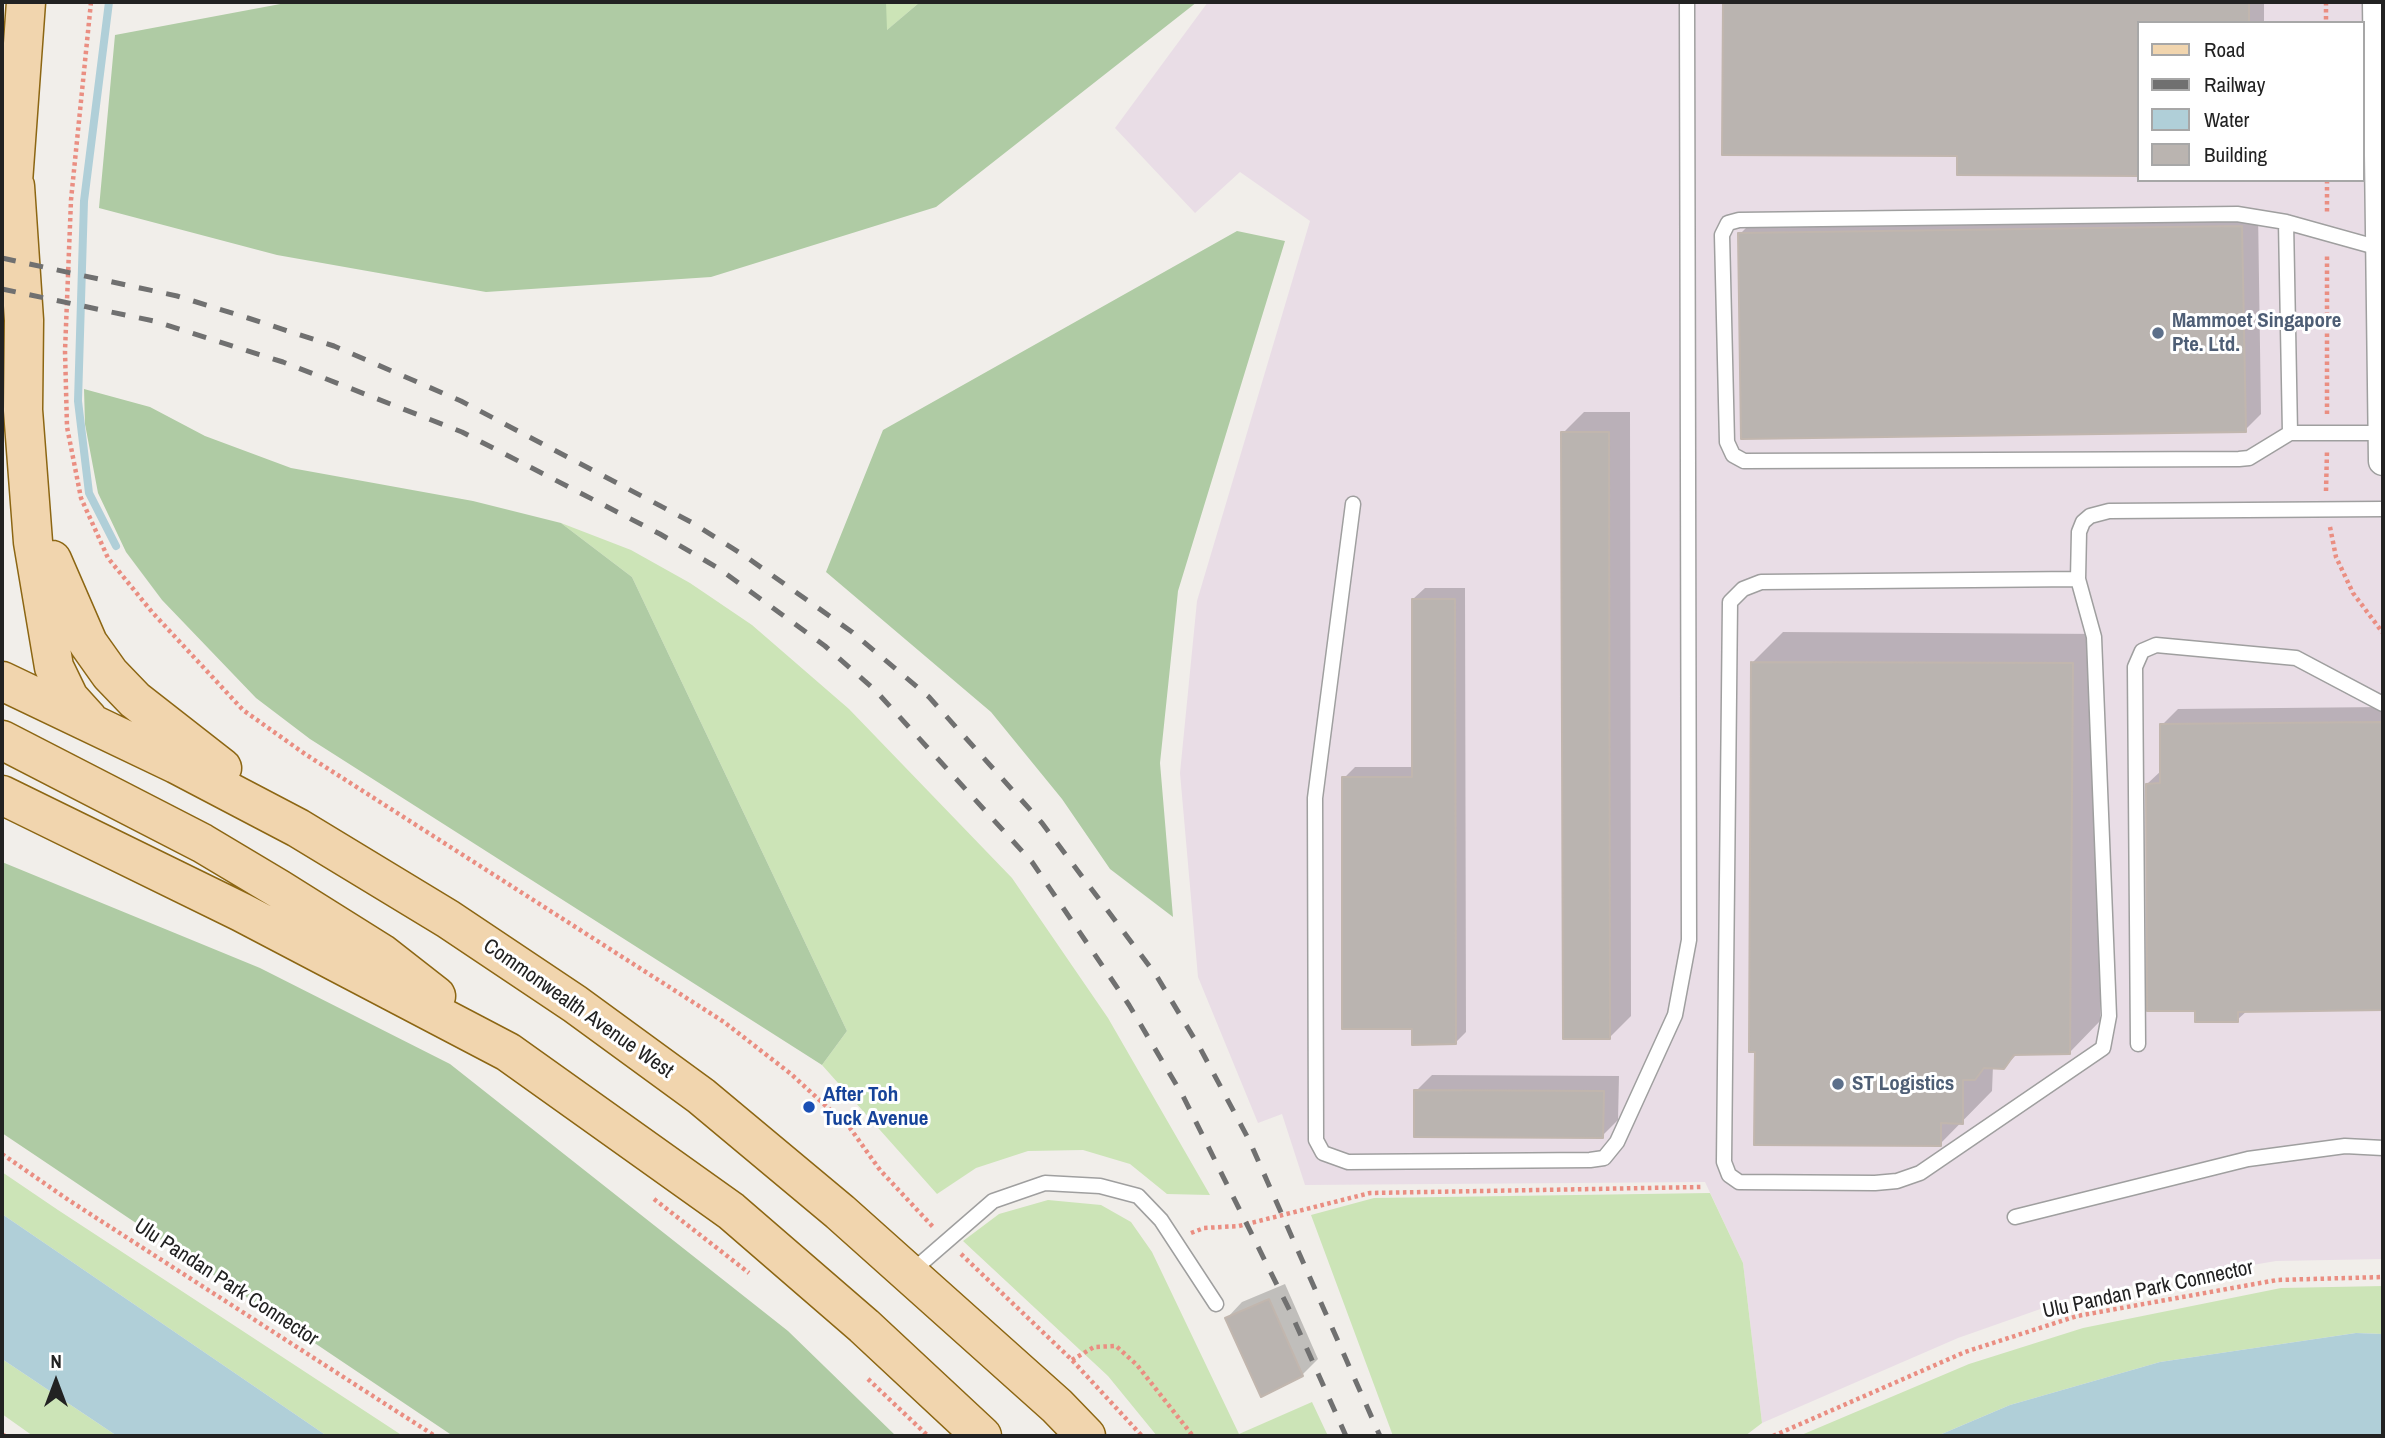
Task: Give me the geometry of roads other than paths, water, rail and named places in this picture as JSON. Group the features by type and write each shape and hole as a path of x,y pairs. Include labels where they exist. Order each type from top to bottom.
{"main road":[{"path":"2,282 15,186 26,2"},
{"path":"15,186 24,320 23,410 33,542 54,667 69,698 92,724"},
{"path":"26,460 53,565 75,619 103,664 135,700 298,828"},
{"name":"Commonwealth Avenue West","path":"2,681 298,828 448,919 575,1004 691,1088 909,1274 1086,1436"},
{"path":"2,740 202,843 381,953 508,1052 731,1211 864,1326 982,1436"},
{"path":"2,795 241,912 508,1052"}],"street":[{"path":"2376,2 2383,461"}],"lane":[{"path":"1353,504 1315,798 1316,1140 1323,1153 1348,1162 1590,1160 1604,1157 1617,1142 1675,1015 1689,940 1687,2"},
{"path":"2381,249 2287,222 2237,214 1739,219 1728,223 1722,235 1727,442 1733,455 1744,461 2239,459 2249,458 2290,433 2383,433"},
{"path":"2287,222 2290,433"},
{"path":"2078,579 1761,582 1743,589 1730,602 1724,1162 1729,1175 1739,1182 1875,1183 1896,1181 1920,1173 2103,1048 2109,1016 2094,637 2078,579 2079,532 2083,522 2100,513 2383,509"},
{"path":"2138,1045 2134,667 2142,651 2156,645 2296,657 2383,704"},
{"path":"2015,1217 2248,1159 2345,1146 2383,1148"},
{"path":"909,1274 946,1239 993,1201 1045,1183 1100,1185 1138,1196 1161,1220 1216,1304"}],"water":[{"path":"2,1214 327,1436 117,1436 2,1359"},
{"path":"2356,1333 2383,1334 2383,1436 1937,1436 2010,1405 2160,1362"}],"waterway":[{"path":"109,2 84,201 78,401 89,493 116,546"}],"railway":[{"path":"2,258 177,296 248,318 334,346 461,401 691,522 745,556 852,632 929,697 1042,823 1156,975 1200,1048 1249,1140 1380,1436"},
{"path":"2,289 154,321 283,362 462,432 660,534 718,568 825,646 875,690 1032,862 1129,1005 1183,1096 1290,1311 1346,1436"}],"place":[{"name":"Mammoet Singapore Pte. Ltd.","path":"2158,333"},
{"name":"ST Logistics","path":"1838,1084"},
{"name":"After Toh Tuck Avenue","path":"809,1107"}]}
